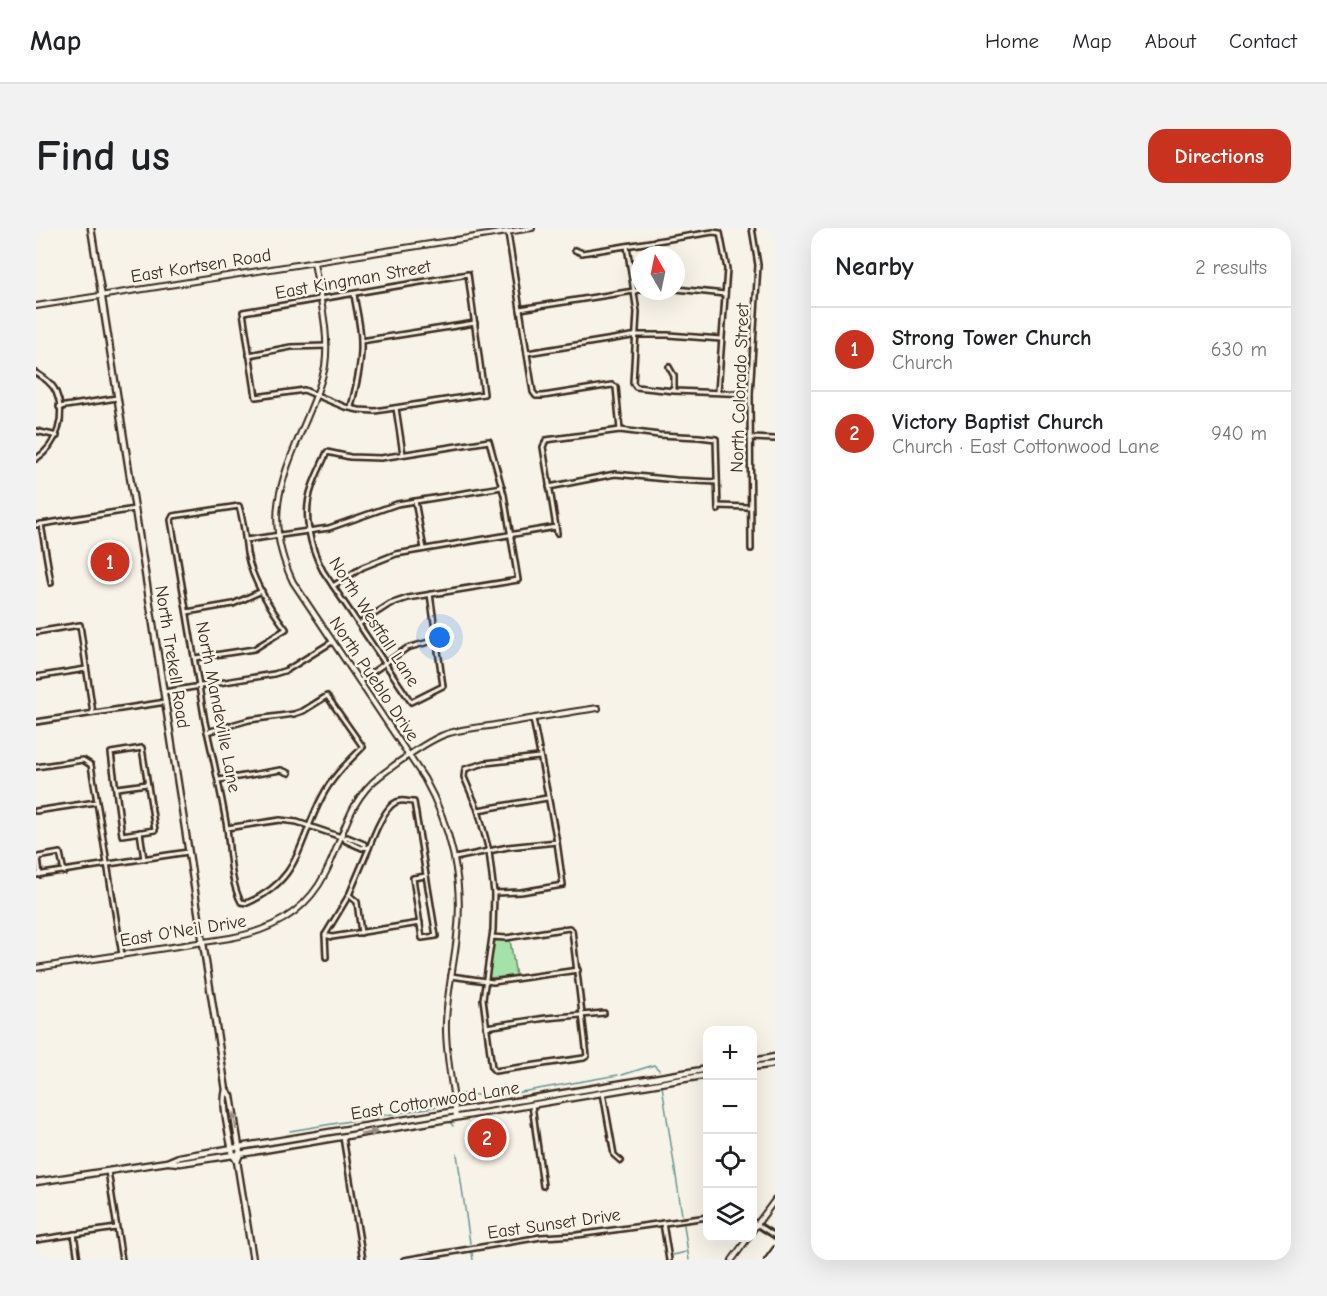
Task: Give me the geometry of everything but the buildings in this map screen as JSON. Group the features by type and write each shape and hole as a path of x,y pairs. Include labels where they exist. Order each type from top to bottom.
{"main road":[{"name":"North Trekell Road","path":"90,228 204,942 226,1089 224,1097 233,1155 237,1161 253,1260"},
{"path":"757,1060 775,1057"},
{"path":"757,1066 775,1064"},
{"name":"East Cottonwood Lane","path":"167,1162 179,1157 703,1070"},
{"name":"East Cottonwood Lane","path":"36,1182 167,1162 180,1163 240,1154 703,1076"},
{"name":"North Trekell Road","path":"226,1089 231,1096 240,1154"},
{"path":"314,1134 315,1142"},
{"path":"237,1161 240,1154"}],"street":[{"name":"East Kortsen Road","path":"36,306 532,228"},
{"name":"North Colorado Street","path":"751,549 750,394 758,276 752,228"},
{"path":"575,250 582,253 713,232 720,233 727,269 718,392"},
{"path":"508,233 533,392 536,396 612,385 616,387 620,430"},
{"path":"627,246 631,271"},
{"name":"North Pueblo Drive","path":"314,262 326,346 325,367 278,494 276,518 278,536 283,560 293,582 436,800 455,858 459,909 446,1021 446,1045 456,1117"},
{"name":"East Kingman Street","path":"249,355 243,312 468,274 475,323"},
{"path":"520,309 631,290"},
{"path":"685,290 726,294"},
{"path":"351,408 360,368 361,341 354,294"},
{"path":"635,300 637,312 633,382 636,387 750,394"},
{"path":"326,346 291,347 249,355 255,397 304,390 351,408 375,411 484,394 475,323 380,340 361,341"},
{"path":"527,353 636,336 668,334 721,339"},
{"path":"669,367 674,376 674,391"},
{"path":"36,373 57,393 60,424 57,436 44,454 36,459"},
{"path":"59,407 117,398"},
{"path":"359,624 390,604 408,598 518,580 502,487 489,441 403,454 396,408"},
{"path":"557,533 543,447 546,440 620,430 716,439 718,508 749,507"},
{"path":"36,431 57,436"},
{"path":"750,438 775,439"},
{"name":"North Westfall Lane","path":"403,454 366,459 327,452 311,489 310,532 314,551 333,586 411,702 443,686 436,640"},
{"path":"549,487 615,474 717,482"},
{"path":"195,658 254,649 286,629 262,591 248,555 246,540 310,532 337,526 397,504 502,487"},
{"path":"415,501 424,549"},
{"name":"North Mandeville Lane","path":"246,540 239,506 173,516 171,520 207,732 219,780 233,875 241,902 254,900 276,886 298,856 309,825"},
{"path":"36,525 135,509"},
{"path":"41,524 51,583"},
{"path":"333,586 379,560 396,554 556,527"},
{"path":"186,612 233,604 262,591"},
{"path":"359,681 408,648 436,640 430,594"},
{"path":"36,632 80,625 93,713"},
{"path":"164,692 274,674 287,670 332,642"},
{"path":"36,677 86,669"},
{"path":"207,732 249,720 294,714 327,696 363,747 338,772 322,796 309,825"},
{"path":"36,722 166,702"},
{"name":"East O'Neil Drive","path":"36,968 251,934 269,927 310,897 326,874 350,814 367,787 409,756 443,735 598,708"},
{"path":"494,893 521,892 563,885 533,719"},
{"path":"142,748 155,830 122,835 116,788 111,753 142,748"},
{"path":"492,937 506,938 568,928 572,930 578,970 586,1056 584,1058 495,1071 492,1068 486,1028 483,999 492,937 494,893 489,851 478,810 464,777 465,769 485,763 539,757"},
{"path":"36,767 83,760 91,765 122,955"},
{"path":"219,780 281,770 289,774"},
{"path":"116,788 147,784"},
{"path":"478,810 547,798"},
{"path":"36,811 96,802"},
{"path":"326,957 325,935 349,895 367,847 382,819 395,802 414,802 436,936 423,938 413,878 426,876"},
{"path":"226,828 280,820 297,822 342,838 345,842 362,848 367,847"},
{"path":"140,832 144,859"},
{"path":"455,858 557,842"},
{"path":"64,872 60,853 38,857 38,875 64,872 190,852"},
{"path":"349,895 357,902 361,933"},
{"path":"325,935 333,937 420,923"},
{"path":"451,976 499,982 578,970"},
{"path":"486,1028 546,1018 604,1013"},
{"path":"603,1093 614,1155 621,1161"},
{"path":"532,1105 543,1186"},
{"path":"343,1137 363,1260"},
{"path":"108,1171 122,1260"},
{"path":"775,1200 758,1224 775,1236"},
{"name":"East Sunset Drive","path":"404,1260 541,1237 577,1235 703,1218"},
{"path":"663,1223 669,1260"},
{"path":"36,1240 116,1228"},
{"path":"74,1234 78,1260"},
{"path":"732,1260 745,1242"},
{"path":"767,1260 775,1249"}],"green space":[{"path":"493,939 510,940 516,976 489,978 490,949"}],"waterway":[{"path":"622,1075 654,1065 659,1070"},
{"path":"460,1094 498,1096 618,1075"},
{"path":"662,1086 682,1215"},
{"path":"290,1131 434,1107 447,1096"},
{"path":"450,1122 453,1126"},
{"path":"457,1154 470,1243"},
{"path":"684,1225 689,1260"},
{"path":"673,1255 686,1252"},
{"path":"472,1253 473,1260"}],"place":[{"name":"Strong Tower Church","path":"110,562"},
{"name":"Victory Baptist Church","path":"487,1138"}]}
